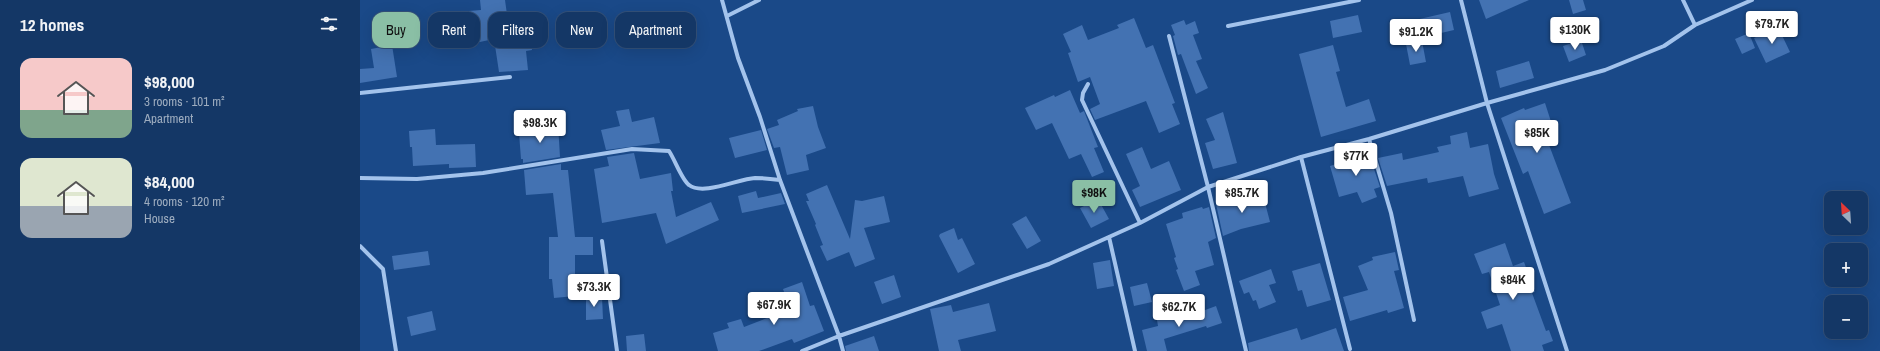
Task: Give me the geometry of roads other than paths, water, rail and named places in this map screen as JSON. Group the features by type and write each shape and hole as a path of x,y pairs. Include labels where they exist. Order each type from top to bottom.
{"street":[{"path":"722,0 738,58 760,117 780,180 839,336 843,351"},
{"path":"727,16 759,0"},
{"path":"1228,26 1359,0"},
{"path":"1461,0 1487,103 1568,351"},
{"path":"1683,0 1695,25"},
{"path":"802,351 839,336 1049,264 1140,223 1208,187 1301,157 1369,139 1487,103 1605,70 1664,46 1695,25 1752,0"},
{"path":"1169,36 1208,187 1246,351"},
{"path":"360,93 510,77"},
{"path":"1088,84 1082,100 1140,223"},
{"path":"1369,139 1391,213 1414,320"},
{"path":"360,178 417,179 483,173 632,149 669,151 677,161 684,180 690,186 702,189 755,178 780,180"},
{"path":"1301,157 1350,349"},
{"path":"1109,237 1135,351"},
{"path":"602,241 617,351"},
{"path":"360,246 383,269 396,351"}]}
